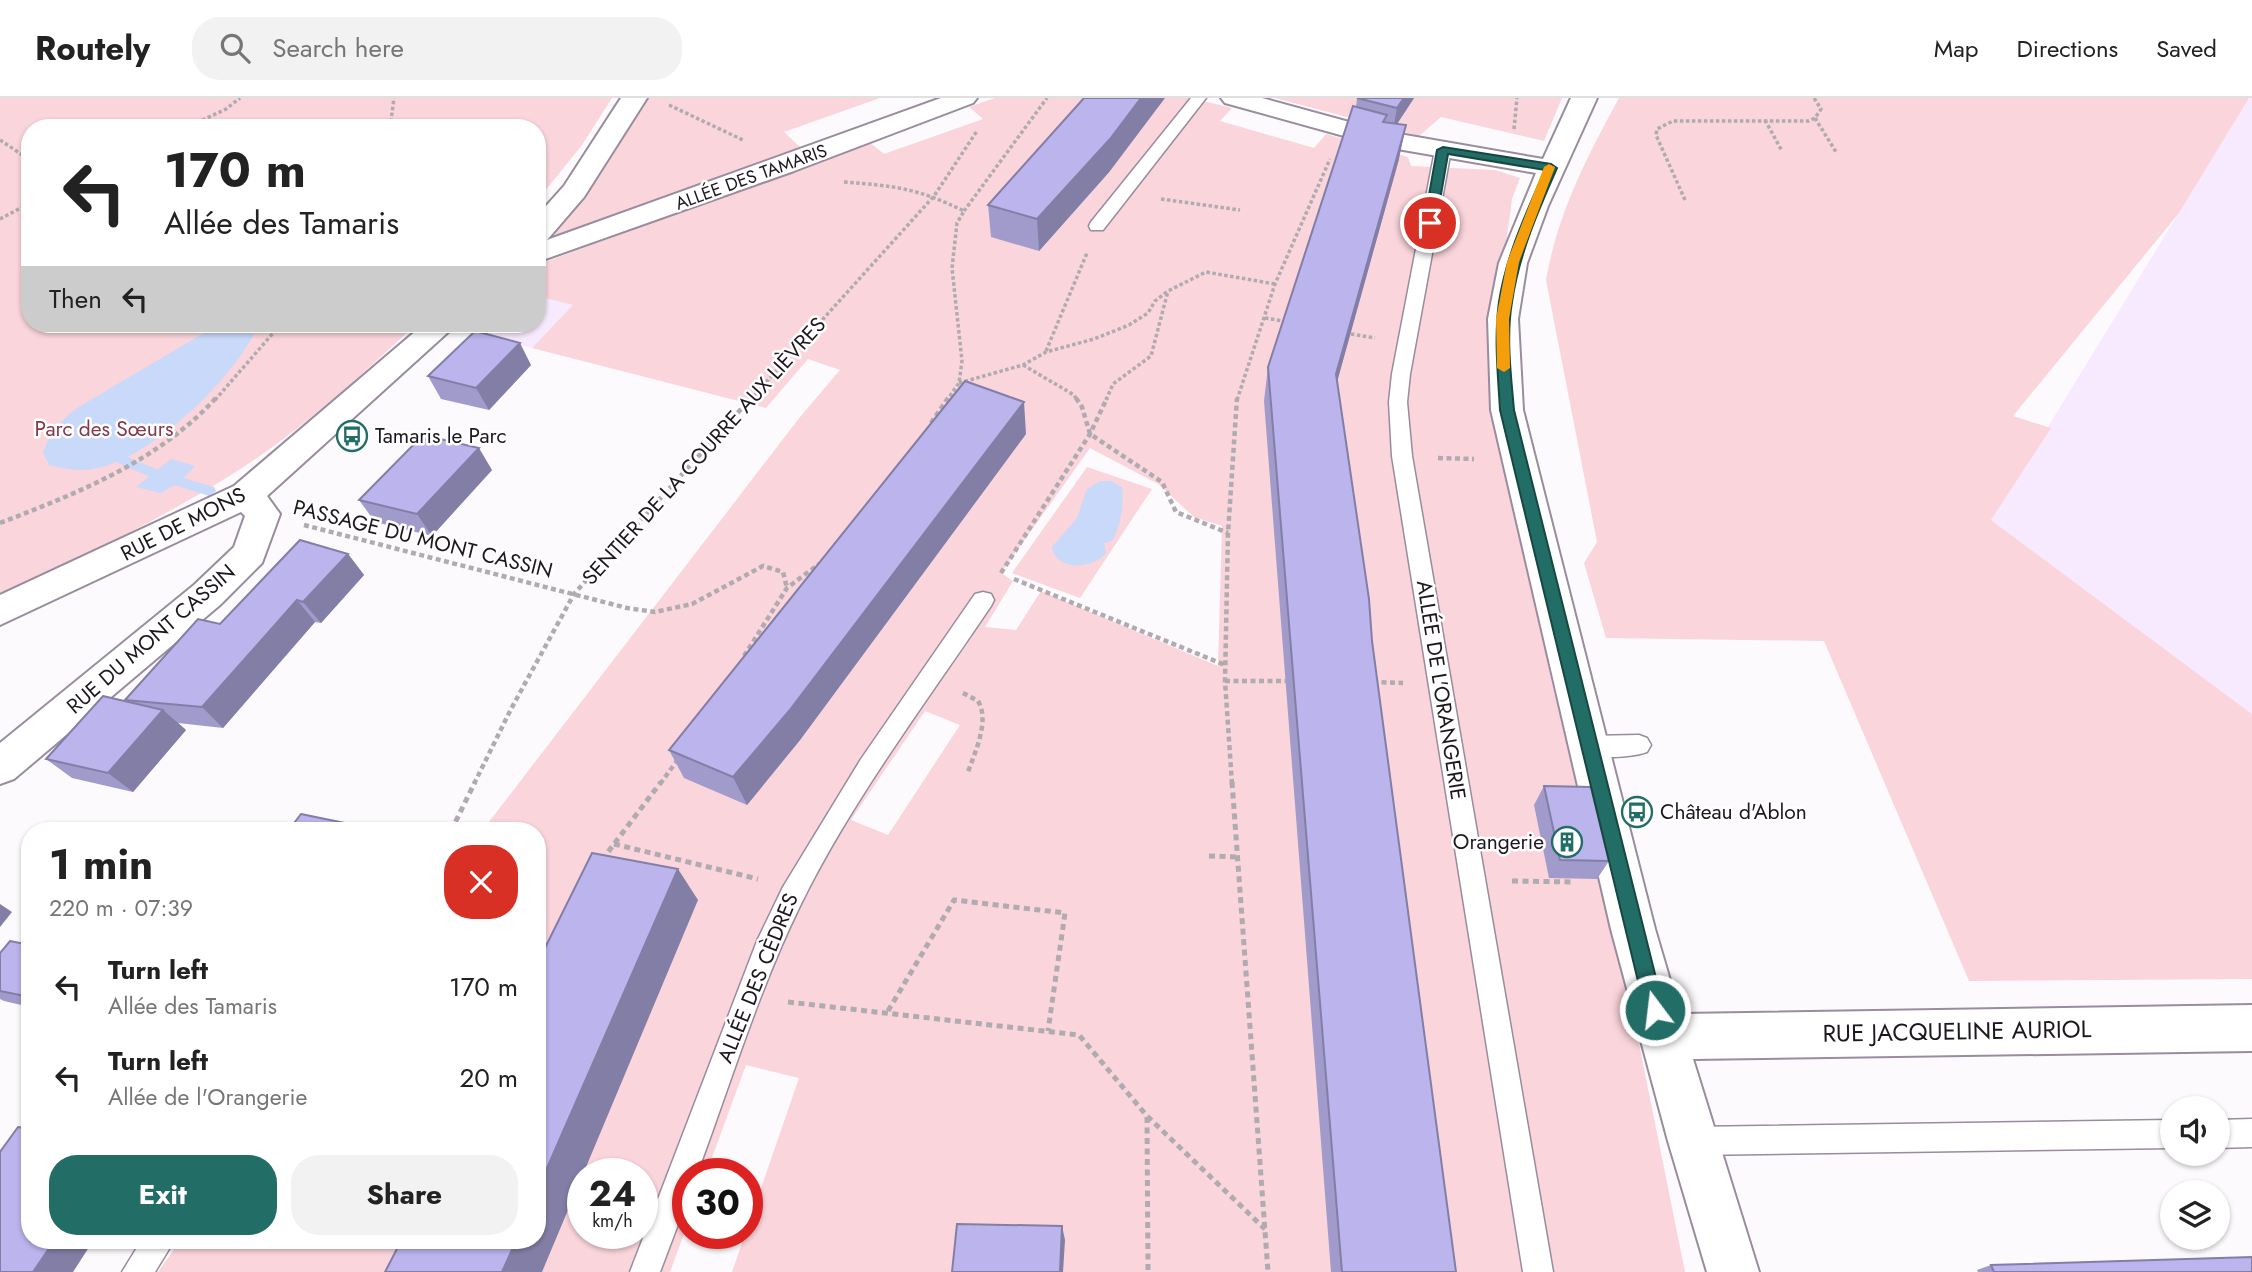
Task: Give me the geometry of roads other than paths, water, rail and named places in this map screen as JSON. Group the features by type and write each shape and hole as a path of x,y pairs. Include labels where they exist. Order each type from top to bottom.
{"street":[{"path":"546,224 574,191 634,98"},
{"name":"ALLÉE DES TAMARIS","path":"546,250 964,98"},
{"path":"1234,98 1341,127 1443,150 1551,168"},
{"path":"1584,98 1520,240 1503,319 1507,410 1621,882 1662,1037 1733,1272"},
{"name":"RUE DE MONS","path":"0,611 254,505 433,333"},
{"name":"RUE DU MONT CASSIN","path":"0,767 207,595 249,554 254,505"},
{"name":"RUE JACQUELINE AURIOL","path":"1662,1037 2252,1028"}],"lane":[{"path":"1097,226 1199,98"},
{"name":"ALLÉE DE L'ORANGERIE","path":"1443,150 1398,402 1402,456 1538,1272"},
{"name":"ALLÉE DES CÈDRES","path":"645,1272 770,941 793,888 885,741 983,600"},
{"path":"1588,746 1639,745"},
{"path":"2230,1134 2252,1133"},
{"path":"1692,1141 2160,1134"},
{"path":"136,1272 153,1249"}],"water":[{"path":"204,333 254,333 232,366 193,409 170,429 124,458 89,470 49,465 43,453 49,439 56,428 77,408"},
{"path":"171,459 195,466 180,482 161,493 136,487"},
{"path":"1100,481 1111,481 1122,487 1120,522 1112,541 1104,543 1106,553 1084,565 1060,561 1052,547 1077,518 1087,489"}],"waterway":[{"path":"123,460 153,473"},
{"path":"180,482 209,491"}],"place":[{"name":"Tamaris le Parc","path":"352,436"},
{"name":"Château d'Ablon","path":"1637,812"},
{"name":"Orangerie","path":"1567,842"}],"park label":[{"name":"Parc des Sœurs","path":"104,429"}]}
